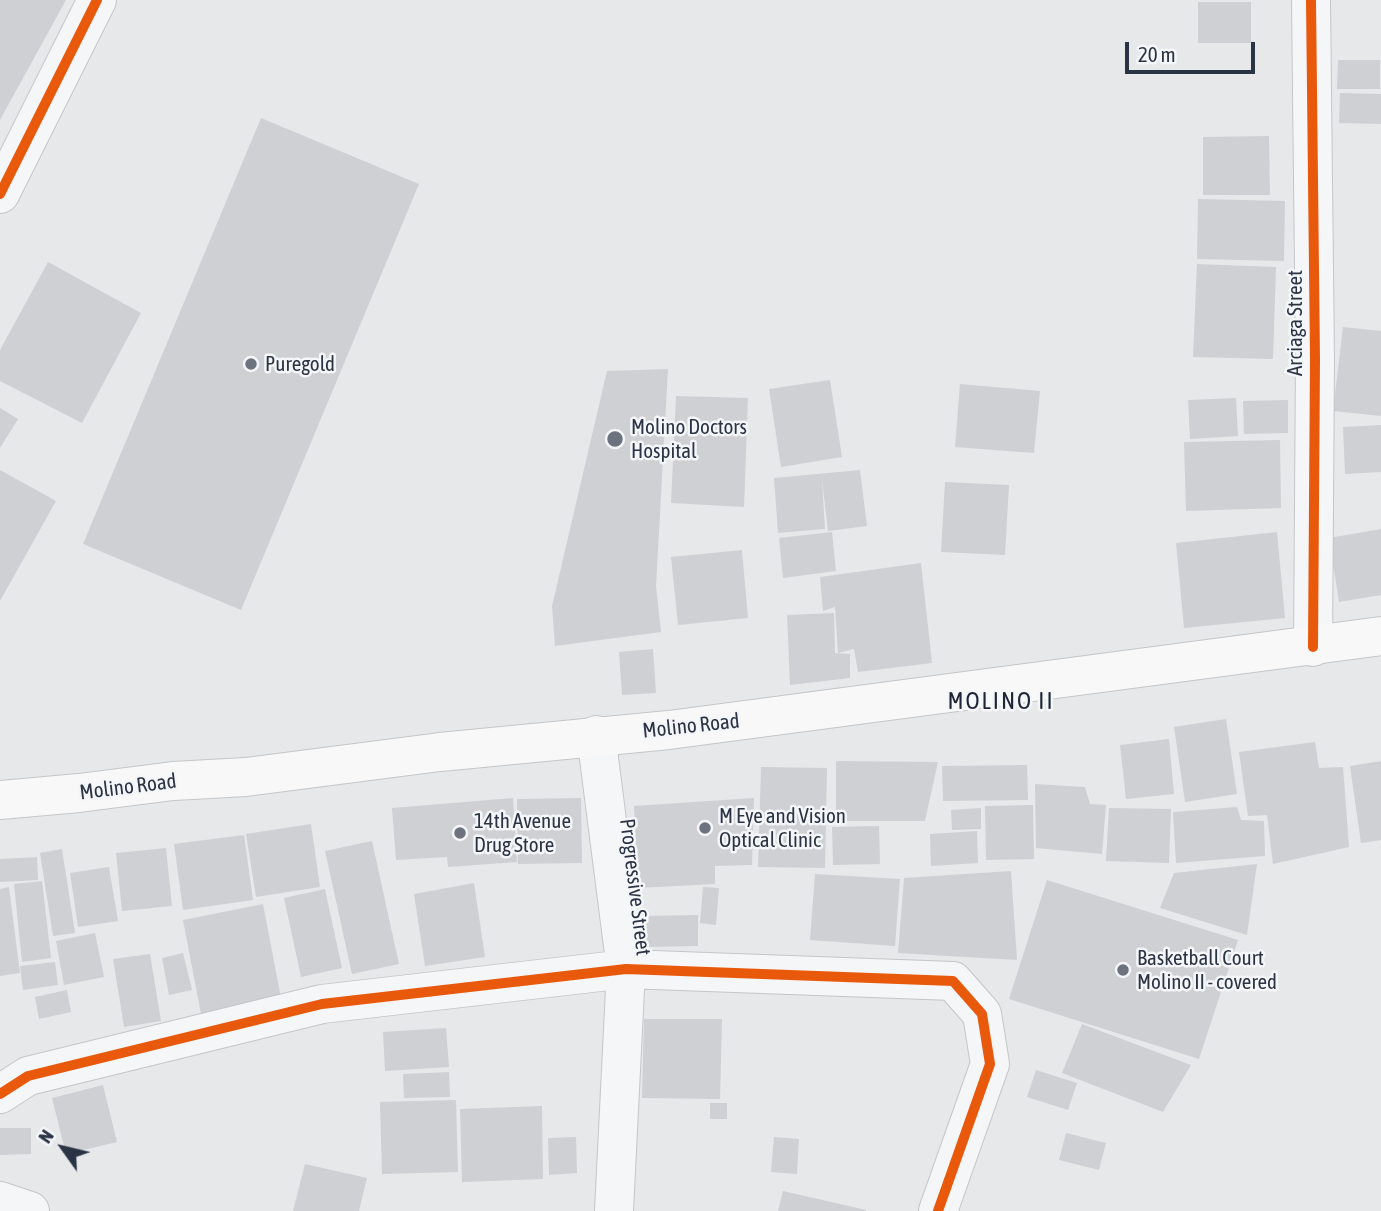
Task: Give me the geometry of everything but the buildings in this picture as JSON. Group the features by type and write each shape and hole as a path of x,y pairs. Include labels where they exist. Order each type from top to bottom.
{"main road":[{"name":"Molino Road","path":"0,800 173,781 246,777 596,735 669,730 1381,636"}],"street":[{"path":"0,194 97,0"},
{"name":"Arciaga Street","path":"1311,0 1315,345 1313,647"},
{"name":"Progressive Street","path":"596,735 626,970 614,1211"},
{"path":"0,1094 28,1076 322,1004 626,970 953,981 982,1014 990,1064 938,1211"},
{"path":"0,1201 30,1211"}],"cycle path":[{"path":"0,194 97,0"},
{"path":"1311,0 1315,359 1313,647"},
{"path":"0,1094 28,1076 322,1004 626,969 953,981 982,1014 990,1064 938,1211"}],"place":[{"name":"Puregold","path":"251,364"},
{"name":"Molino Doctors Hospital","path":"615,439"},
{"name":"M Eye and Vision Optical Clinic","path":"705,828"},
{"name":"14th Avenue Drug Store","path":"460,833"},
{"name":"Basketball Court Molino II - covered","path":"1123,970"}],"district":[{"name":"MOLINO II","path":"1001,701"}]}
